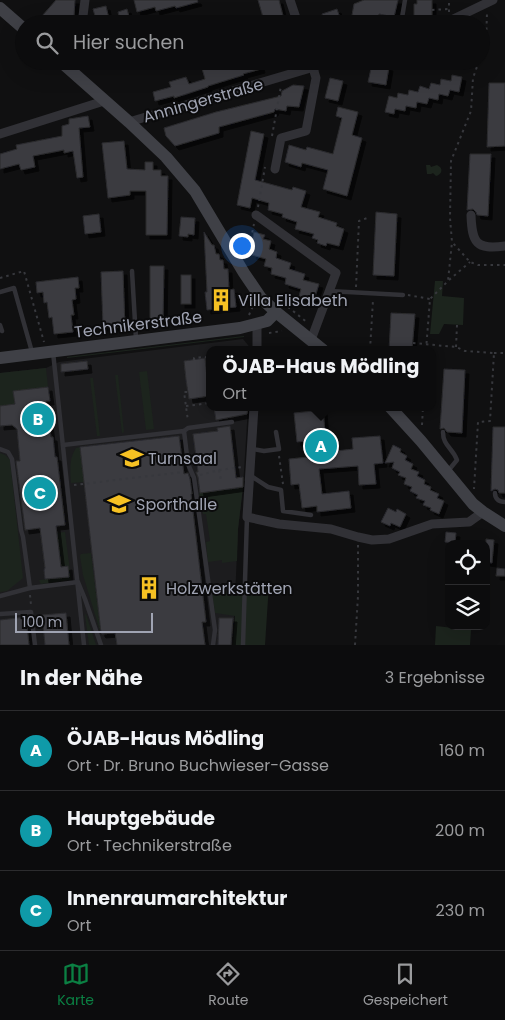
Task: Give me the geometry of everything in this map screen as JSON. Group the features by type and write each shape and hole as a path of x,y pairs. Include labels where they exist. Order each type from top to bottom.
{"street":[{"path":"83,15 85,0"},
{"path":"290,0 295,15"},
{"path":"463,15 490,2"},
{"path":"0,8 15,21"},
{"path":"77,70 104,101 166,157 196,191 244,273 261,298 318,346"},
{"name":"Anningerstraße","path":"129,122 283,77 299,70"},
{"path":"275,170 281,138 306,131 316,78 314,70"},
{"path":"0,134 104,101"},
{"path":"256,215 336,273 311,340"},
{"path":"471,215 471,231 480,245 487,248 505,246"},
{"name":"Technikerstraße","path":"0,358 235,329 267,321 276,312"},
{"path":"257,324 257,346"},
{"path":"254,411 247,517 279,524 331,529 372,540 389,539 432,524 469,522 483,512"},
{"path":"394,411 473,504 505,526"}],"lane":[{"path":"402,15 405,0"},
{"path":"132,271 137,341"},
{"path":"0,292 14,288 32,354"},
{"path":"330,291 403,294"},
{"path":"0,325 2,331"},
{"path":"50,351 63,445 84,645"},
{"path":"63,445 232,422"},
{"path":"186,429 188,464 194,478 215,630 213,645"},
{"path":"252,449 264,451 278,449 276,432"},
{"path":"444,432 444,440 457,460 447,472"},
{"path":"0,449 8,452 12,460 30,588"},
{"path":"250,475 268,488 281,490 282,511 311,515"},
{"path":"495,493 496,499 505,502"},
{"path":"243,645 247,517"},
{"path":"0,596 30,588 78,582"},
{"path":"78,582 101,645"},
{"path":"0,614 31,612 35,645"}],"path":[{"path":"489,15 490,2"},
{"path":"432,10 449,9"},
{"path":"448,280 452,242 450,218 451,161 470,110 473,78 476,70"},
{"path":"271,141 283,77"},
{"path":"244,273 267,160"},
{"path":"355,292 359,221 370,217"},
{"path":"452,242 470,262 478,265 505,265"},
{"path":"426,345 430,299 448,280 470,262"},
{"path":"0,278 24,271 50,351"},
{"path":"370,346 374,292"},
{"path":"403,294 430,299"},
{"path":"456,347 457,325"},
{"path":"413,343 456,347 465,351 505,353"},
{"path":"474,492 478,422 490,421 494,353"},
{"path":"194,360 194,358 206,357"},
{"path":"186,429 184,392 187,392"},
{"path":"186,406 206,404"},
{"path":"421,429 423,411"},
{"path":"278,449 283,487 281,490"},
{"path":"205,474 244,466"},
{"path":"220,470 221,480"},
{"path":"66,486 190,471"},
{"path":"355,645 358,596 358,537"},
{"path":"30,588 31,612"}],"shaded area":[{"path":"426,165 431,167 437,165 441,168 441,172 436,176 433,173 427,174"},
{"path":"435,281 443,281 442,296 464,298 463,325 444,324 439,334 430,334"},
{"path":"244,337 67,358 67,357"},
{"path":"243,339 249,346 206,346 206,411 248,411 243,487 238,529 233,645 0,645 0,373 46,368 59,362"},
{"path":"46,368 48,387 14,391 15,404 0,406 0,373"},
{"path":"147,371 154,429 146,430 139,372"},
{"path":"115,375 118,375 124,432 122,433"},
{"path":"90,378 93,378 100,436 97,436"},
{"path":"80,447 84,482 71,483 70,469 72,456 76,448"},
{"path":"0,453 10,460 23,578 7,591 0,592"},
{"path":"243,487 238,529 237,561 222,563 222,560 208,562 206,542 210,541 206,514 203,514 199,493"},
{"path":"65,532 71,579 41,584 39,580 68,577 67,566 61,567 56,533"},
{"path":"91,553 101,634 83,575 80,556 81,554"},
{"path":"269,584 265,645 233,645 235,616 215,613 212,593 236,590 236,586"},
{"path":"86,614 96,645 89,645"},
{"path":"436,626 445,627 445,630 471,630 470,645 435,645"}],"building":[{"path":"56,0 75,0 74,15 43,15"},
{"path":"134,0 197,0 198,2 176,8 175,6 156,11 155,7 137,12"},
{"path":"258,0 279,0 283,15 262,15"},
{"path":"364,0 398,0 394,15 352,15 354,4"},
{"path":"417,0 432,0 432,15 414,15 414,4 417,4"},
{"path":"106,6 108,15 95,15 93,9"},
{"path":"127,9 129,15 119,15 118,12"},
{"path":"337,9 339,15 322,15"},
{"path":"202,70 257,70 174,98 174,96 155,101 153,92 171,87 169,82 186,77 189,84 205,79"},
{"path":"371,70 388,70 386,85 368,82"},
{"path":"452,75 462,77 459,92 450,90 448,96 439,94 438,100 429,98 427,104 417,102 416,108 406,106 405,111 395,109 394,114 385,112 389,96 397,98 398,93 408,95 409,90 418,92 420,86 429,89 431,83 440,85 441,79 451,81"},
{"path":"330,78 343,81 338,101 325,98"},
{"path":"489,83 505,83 505,146 487,147"},
{"path":"293,85 304,86 299,107 287,106 286,111 275,109 274,112 219,127 219,133 175,146 166,136 164,128 216,112 281,96 282,91"},
{"path":"338,107 358,112 352,135 362,138 347,196 323,189 328,170 302,163 301,167 285,162 289,145 306,150 307,147 333,154 342,118 336,116"},
{"path":"88,116 90,127 79,128 83,177 77,178 73,151 64,153 64,150 33,156 35,167 21,170 19,164 0,169 0,154 17,149 16,145 62,136 62,126 69,124 69,119"},
{"path":"251,131 264,134 255,180 292,190 293,187 306,191 301,207 320,212 318,217 337,223 336,226 344,229 339,246 327,243 326,246 317,243 318,240 312,238 314,234 295,229 297,222 282,217 283,214 268,210 269,203 252,198 250,208 237,205"},
{"path":"124,141 127,169 145,170 145,162 153,162 153,170 161,170 161,176 168,176 167,235 146,235 146,191 130,191 130,195 108,198 102,143"},
{"path":"470,154 491,154 488,216 477,215 473,209 467,210"},
{"path":"376,212 397,214 394,276 373,275"},
{"path":"99,214 101,232 85,234 83,216"},
{"path":"181,217 195,218 194,235 188,234 188,237 179,236"},
{"path":"204,232 212,245 214,245 220,260 223,260 224,269 228,269 229,290 234,289 236,307 207,310"},
{"path":"254,232 265,235 263,239 271,241 269,249 277,252 276,258 291,263 289,269 305,274 303,280 319,284 314,300 299,296 301,289 285,284 286,278 271,274 272,268 264,266 266,259 252,255 253,252 250,251"},
{"path":"150,266 164,266 163,321 150,321"},
{"path":"123,271 125,327 103,327 101,272"},
{"path":"181,275 191,275 191,304 181,304"},
{"path":"78,277 79,288 75,288 76,299 72,300 74,315 71,315 73,332 54,334 52,317 49,318 47,302 44,303 43,292 37,293 36,282"},
{"path":"391,313 415,314 412,346 389,346"},
{"path":"205,358 206,396 189,399 184,361"},
{"path":"87,361 88,369 61,372 61,364"},
{"path":"444,369 465,370 462,433 447,432 444,428 440,429"},
{"path":"48,387 50,401 46,401 51,437 53,437 55,457 57,457 65,525 56,526 61,567 68,566 69,577 45,579 40,528 25,530 16,461 20,461 17,429 12,425 0,426 0,406 15,404 13,391"},
{"path":"214,411 247,411 247,414 216,420"},
{"path":"323,411 326,443 335,442 336,451 353,449 352,438 380,436 383,463 374,464 376,484 359,485 358,466 319,469 322,494 349,491 351,508 317,512 317,506 302,508 299,484 291,485 289,459 308,457 306,441 297,442 294,413"},
{"path":"230,426 236,478 243,477 243,487 200,493 193,434 218,431 217,428"},
{"path":"493,427 505,427 505,493 499,493 495,489 491,491"},
{"path":"179,436 184,474 188,473 192,494 206,622 202,622 205,645 117,645 115,633 101,633 80,447"},
{"path":"393,445 401,449 400,452 407,456 405,460 413,464 411,469 419,472 417,476 425,480 424,484 431,487 430,490 439,494 437,498 444,501 439,514 423,505 425,501 416,498 418,495 410,491 412,487 404,484 406,478 398,475 400,472 392,468 394,462 385,463"},
{"path":"388,508 396,512 397,509 406,514 400,527 391,523 390,526 381,522"},
{"path":"446,532 456,533 455,540 445,540"},
{"path":"486,539 494,540 492,563 490,563 490,540"},
{"path":"497,568 505,569 505,576 496,576"},
{"path":"66,613 69,645 45,645 42,615"},
{"path":"26,617 29,645 0,645 0,620"},
{"path":"219,618 233,618 231,645 218,645"}],"place":[{"name":"Villa Elisabeth","path":"221,300"},
{"name":"Hauptgebäude","path":"38,419"},
{"name":"ÖJAB-Haus Mödling","path":"321,446"},
{"name":"Turnsaal","path":"132,458"},
{"name":"Innenraumarchitektur","path":"40,493"},
{"name":"Sporthalle","path":"119,504"},
{"name":"Holzwerkstätten","path":"149,588"}]}
